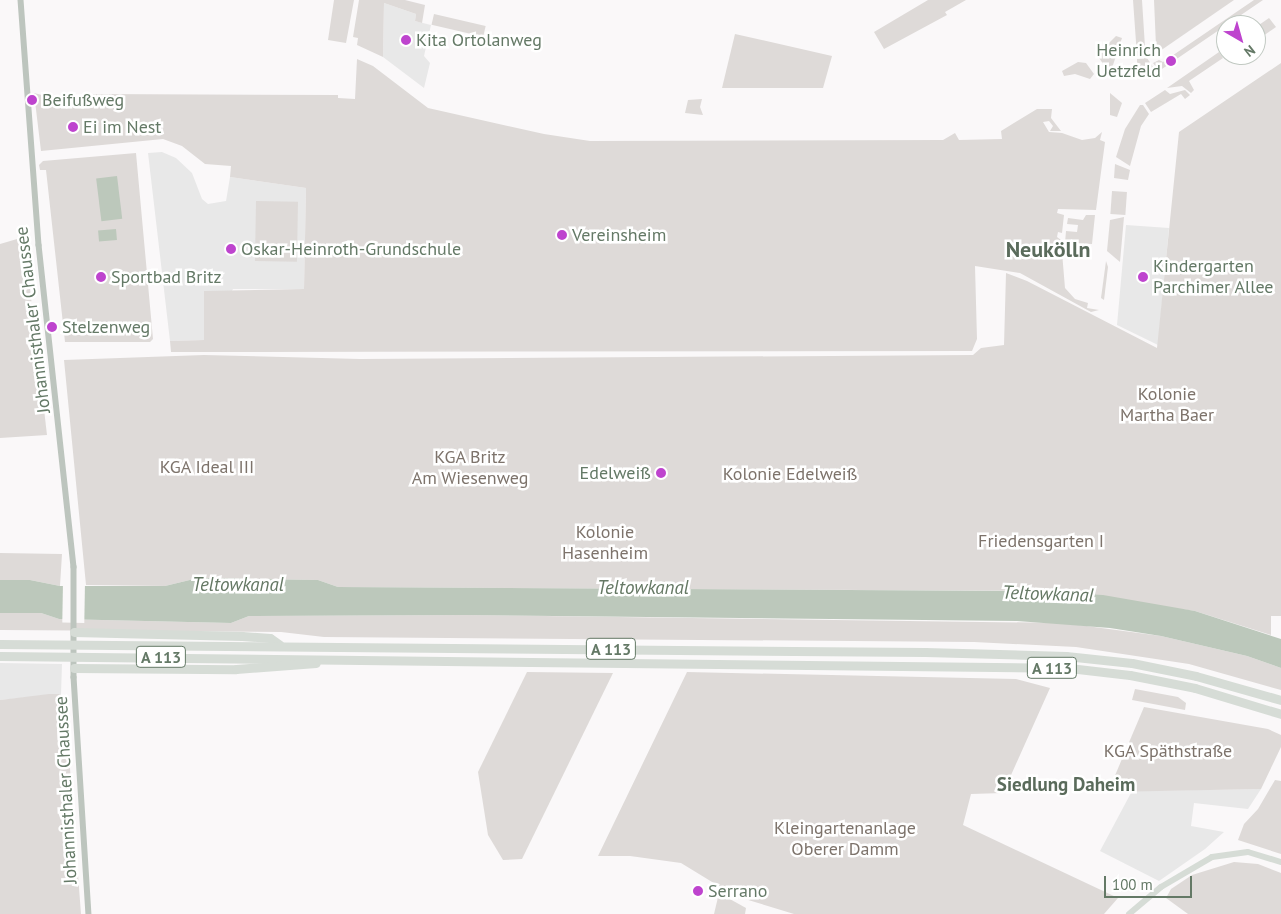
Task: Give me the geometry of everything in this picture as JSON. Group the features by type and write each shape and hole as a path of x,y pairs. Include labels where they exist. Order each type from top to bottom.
{"highway":[{"path":"74,631 270,638 280,646"},
{"name":"A 113","path":"0,644 821,651 1066,656 1132,663 1229,684 1281,700"},
{"name":"A 113","path":"0,656 1069,668 1130,675 1195,688 1281,714"},
{"path":"74,666 236,669 312,665 322,660"}],"main road":[{"path":"1129,914 1150,895 1200,862 1235,852 1254,853 1281,862"}],"street":[{"name":"Johannisthaler Chaussee","path":"21,0 39,244 64,448 74,577 74,666 88,914"}],"shaded area":[{"name":"Kita Ortolanweg","path":"384,3 416,14 415,21 431,25 424,56 430,63 424,88 383,57"},
{"name":"Oskar-Heinroth-Grundschule","path":"162,152 176,158 192,173 202,199 208,204 226,201 230,177 306,188 304,289 233,289 205,340 170,341 148,153"},
{"name":"Kindergarten Parchimer Allee","path":"1126,225 1169,228 1158,345 1117,325"},
{"path":"0,663 62,664 61,694 0,700"},
{"path":"1261,789 1248,809 1194,803 1191,826 1224,832 1205,849 1159,881 1100,851 1132,791"}],"green space":[{"path":"334,0 354,0 346,43 328,40"},
{"path":"359,0 405,0 425,5 422,23 415,21 416,14 384,3 383,57 357,45 358,38 353,37"},
{"path":"928,0 966,0 945,12 947,15 884,49 874,32"},
{"path":"1133,0 1142,0 1145,47 1148,55 1137,56"},
{"path":"1154,0 1234,0 1160,51 1156,46"},
{"path":"1254,0 1263,0 1241,15 1232,15"},
{"path":"434,14 486,26 483,37 432,25"},
{"path":"1269,18 1276,27 1266,34 1266,20"},
{"path":"1216,26 1216,32 1159,71 1153,63 1159,60 1163,62"},
{"path":"735,34 832,56 823,88 722,88"},
{"path":"1116,36 1122,38 1110,74 1097,55"},
{"path":"1216,54 1216,63 1189,81 1194,90 1191,93 1182,86 1167,88"},
{"path":"1147,58 1157,73 1149,78 1137,73 1137,59"},
{"path":"357,59 373,66 428,108 544,134 590,141 943,140 955,133 959,140 1002,139 1001,131 1037,109 1052,109 1051,118 1061,131 1050,131 1053,126 1049,121 1043,122 1049,132 1062,133 1082,140 1095,138 1102,132 1100,140 1105,142 1096,210 1058,209 1057,213 1064,215 1062,233 1058,232 1057,237 1061,240 1065,288 1075,299 1088,303 1087,308 1099,310 1091,312 1020,273 975,266 977,339 972,351 171,352 170,341 204,340 204,291 304,289 306,188 230,177 231,166 205,164 182,146 163,139 41,151 34,93 93,108 93,94 338,95 338,98 355,99"},
{"path":"1078,62 1086,63 1094,74 1090,79 1075,74 1064,76 1062,71"},
{"path":"1281,63 1281,616 1271,616 1271,635 1195,611 1049,591 338,587 318,580 198,578 165,586 86,585 64,360 204,355 360,359 973,355 981,348 1004,345 1006,273 1027,281 1157,348 1179,132"},
{"path":"1165,90 1170,94 1185,90 1190,95 1185,99 1181,94 1151,112 1145,103"},
{"path":"1110,93 1122,103 1117,117 1110,115"},
{"path":"702,99 700,107 703,115 685,113 688,100"},
{"path":"1140,105 1143,105 1149,114 1141,126 1130,166 1116,157 1125,129"},
{"name":"Sportbad Britz","path":"136,153 153,339 150,342 65,342 46,170 40,170 39,165 43,161"},
{"path":"1115,164 1130,170 1128,180 1114,178"},
{"path":"1112,191 1127,192 1125,215 1110,214"},
{"path":"256,201 298,202 297,262 255,261"},
{"path":"1086,215 1095,215 1092,244 1065,243 1066,231 1077,232 1078,225 1067,224 1068,218 1083,220"},
{"path":"1124,217 1120,262 1107,251 1110,220"},
{"path":"24,237 47,435 0,438 0,244"},
{"path":"1106,261 1108,267 1104,300 1101,298"},
{"path":"0,553 62,554 60,586 30,580 0,580"},
{"path":"0,613 41,613 59,619 231,623 249,616 466,615 1064,623 1161,636 1247,656 1281,668 1281,690 1189,664 1076,647 974,642 324,637 281,632 0,630"},
{"path":"527,672 613,673 522,859 503,860 488,835 478,772"},
{"name":"Kleingartenanlage Oberer Damm","path":"687,672 1016,679 1050,688 1003,793 971,794 963,825 1118,898 1104,914 794,914 735,896 681,863 630,856 598,856"},
{"path":"1135,689 1178,697 1186,703 1185,710 1132,700"},
{"path":"61,694 65,738 68,742 81,914 0,914 0,700"},
{"name":"KGA Späthstraße","path":"1144,707 1268,729 1281,735 1281,747 1261,789 1108,792"},
{"path":"1275,780 1281,781 1281,854 1238,840 1244,824 1258,809"},
{"path":"1234,862 1258,864 1281,873 1281,914 1188,914 1166,898 1171,889 1192,875"},
{"path":"719,893 746,908 745,914 714,914"}],"water":[{"path":"117,176 122,219 101,221 96,179"},
{"path":"116,229 117,240 99,242 98,231"},
{"name":"Teltowkanal","path":"198,578 318,580 338,587 1030,591 1103,595 1195,611 1281,639 1281,668 1247,656 1161,636 1110,628 1017,621 466,615 249,616 231,623 59,619 41,613 0,613 0,580 30,580 60,586 165,586"}],"pier":[{"path":"63,582 85,582 84,623 62,623"}],"place":[{"name":"Kita Ortolanweg","path":"406,40"},
{"name":"Heinrich Uetzfeld","path":"1171,61"},
{"name":"Beifußweg","path":"32,100"},
{"name":"Ei im Nest","path":"73,127"},
{"name":"Vereinsheim","path":"562,235"},
{"name":"Oskar-Heinroth-Grundschule","path":"231,249"},
{"name":"Sportbad Britz","path":"101,277"},
{"name":"Kindergarten Parchimer Allee","path":"1143,277"},
{"name":"Stelzenweg","path":"52,327"},
{"name":"Edelweiß","path":"661,473"},
{"name":"Serrano","path":"698,891"}],"district":[{"name":"Neukölln","path":"1048,250"},
{"name":"Siedlung Daheim","path":"1066,785"}],"park label":[{"name":"Kolonie Martha Baer","path":"1167,405"},
{"name":"KGA Ideal III","path":"207,467"},
{"name":"KGA Britz Am Wiesenweg","path":"470,468"},
{"name":"Kolonie Edelweiß","path":"790,474"},
{"name":"Friedensgarten I","path":"1041,541"},
{"name":"Kolonie Hasenheim","path":"605,543"}]}
